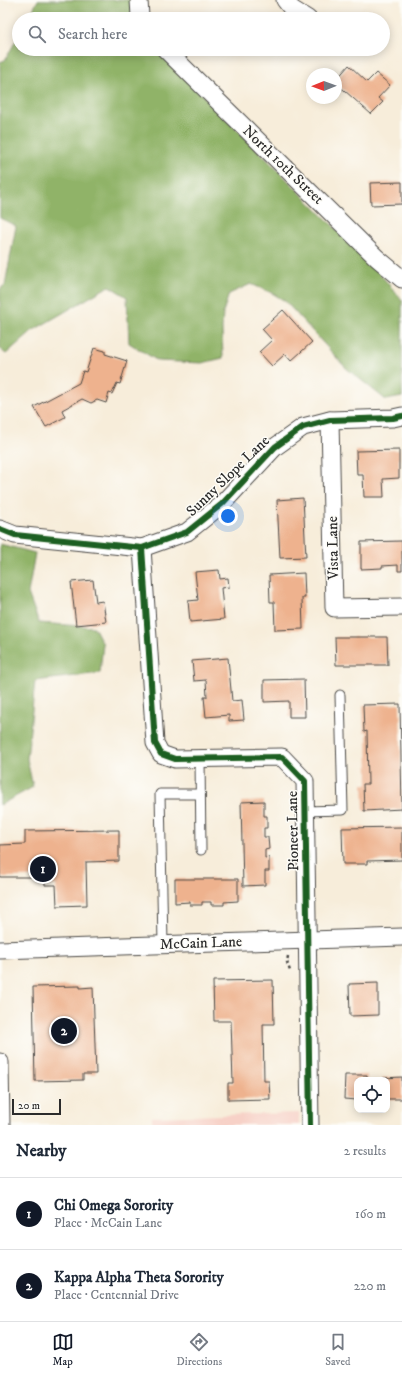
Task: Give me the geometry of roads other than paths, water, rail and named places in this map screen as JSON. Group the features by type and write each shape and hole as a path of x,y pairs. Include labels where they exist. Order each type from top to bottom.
{"street":[{"path":"139,0 140,12"},
{"path":"285,0 292,9 297,12"},
{"name":"North 10th Street","path":"172,56 377,258 402,279"},
{"name":"Sunny Slope Lane","path":"0,529 15,535 142,548 187,532 222,504 275,447 303,427 330,420 393,418 402,416"},
{"name":"Vista Lane","path":"330,420 334,608 402,607"},
{"name":"Pioneer Lane","path":"142,548 155,743 161,754 175,759 282,756 304,781 308,939 310,1125"},
{"name":"McCain Lane","path":"0,950 402,937"},
{"path":"0,1062 1,1125"}],"lane":[{"path":"305,811 344,810 340,696"},
{"path":"200,759 201,850"},
{"path":"163,944 160,794 200,794"}],"place":[{"name":"Chi Omega Sorority","path":"43,869"},
{"name":"Kappa Alpha Theta Sorority","path":"64,1031"}]}
